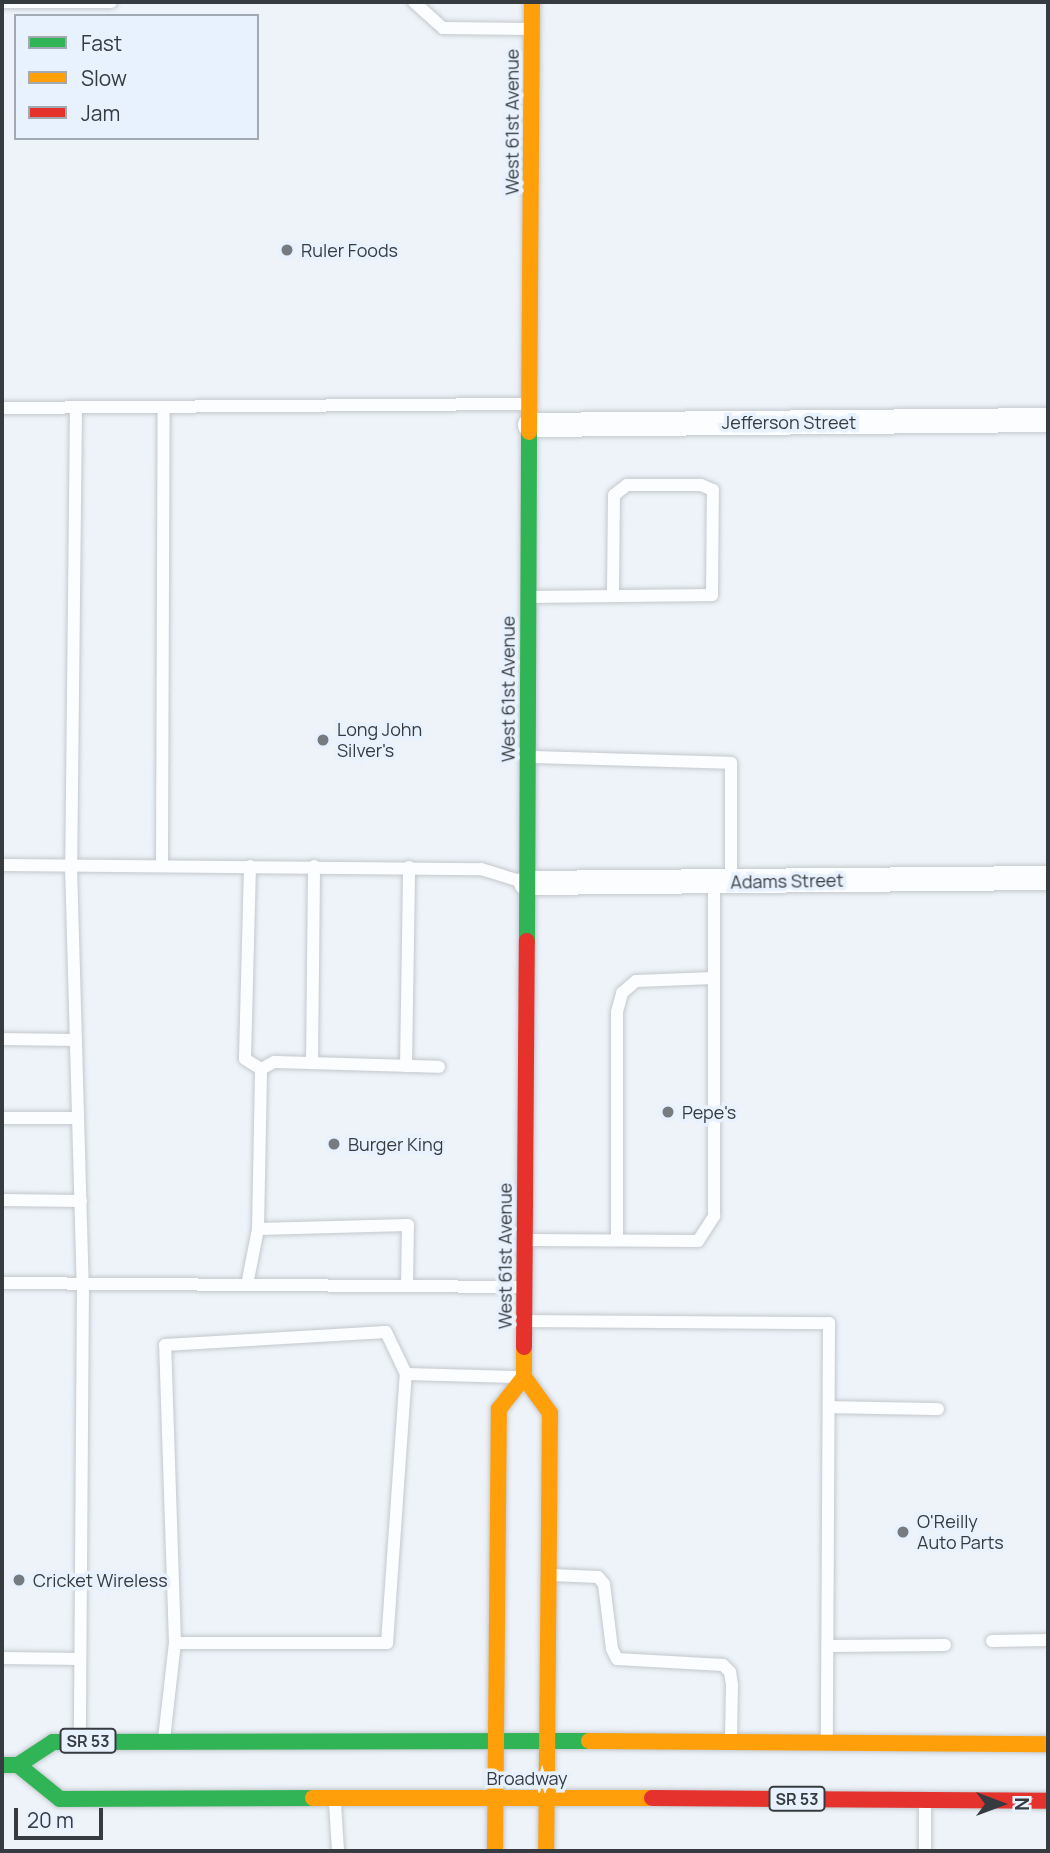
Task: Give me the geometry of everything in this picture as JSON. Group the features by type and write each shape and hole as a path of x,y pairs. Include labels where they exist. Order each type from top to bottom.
{"main road":[{"name":"West 61st Avenue","path":"524,1377 533,2"},
{"path":"495,1851 499,1409 524,1377 550,1413 546,1851"},
{"name":"Broadway","path":"1048,1744 827,1745 496,1740 80,1741 53,1742 10,1765 60,1799 547,1797 1048,1801"}],"street":[{"name":"Jefferson Street","path":"530,414 1048,420"},
{"name":"Adams Street","path":"526,883 1048,878"}],"lane":[{"path":"2,2 111,2"},
{"path":"414,2 443,28 532,29"},
{"path":"76,407 71,865 83,1284 80,1741"},
{"path":"2,408 164,407 530,414"},
{"path":"162,866 164,407"},
{"path":"528,597 712,595 713,490 701,485 626,485 614,495 613,596"},
{"path":"524,1240 698,1241 715,1216 715,978 731,764 527,757"},
{"path":"2,865 481,869 526,883"},
{"path":"250,866 245,1059 261,1069"},
{"path":"312,1063 314,866"},
{"path":"406,1066 409,867"},
{"path":"617,1240 617,1012 622,993 636,981 715,978"},
{"path":"2,1039 76,1040"},
{"path":"261,1069 274,1062 439,1067"},
{"path":"247,1285 258,1229 261,1069"},
{"path":"2,1118 78,1118"},
{"path":"2,1200 81,1201"},
{"path":"258,1229 408,1225 407,1286"},
{"path":"2,1283 524,1287"},
{"path":"524,1321 828,1323 827,1745"},
{"path":"164,1740 175,1643 165,1345 386,1332 406,1374 387,1643 175,1643"},
{"path":"406,1374 524,1377"},
{"path":"829,1407 938,1409"},
{"path":"550,1575 598,1577 604,1584 612,1648 617,1659 723,1665 730,1672 732,1685 731,1744"},
{"path":"992,1641 1048,1640"},
{"path":"828,1646 945,1645"},
{"path":"2,1658 80,1659"},
{"path":"334,1798 338,1851"},
{"path":"925,1800 925,1851"}],"traffic: fast":[{"path":"527,941 529,432"},
{"path":"2,1765 18,1765 53,1742 589,1741"},
{"path":"18,1765 60,1799 313,1798"}],"traffic: slow":[{"path":"529,432 532,2"},
{"path":"524,1347 524,1377 550,1413 546,1851"},
{"path":"495,1851 499,1409 524,1377"},
{"path":"589,1741 1048,1744"},
{"path":"313,1798 652,1798"}],"traffic: jam":[{"path":"524,1347 527,941"},
{"path":"652,1798 1048,1801"}],"place":[{"name":"Ruler Foods","path":"287,250"},
{"name":"Long John Silver's","path":"323,740"},
{"name":"Pepe's","path":"668,1112"},
{"name":"Burger King","path":"334,1144"},
{"name":"O'Reilly Auto Parts","path":"903,1532"},
{"name":"Cricket Wireless","path":"19,1580"}]}
